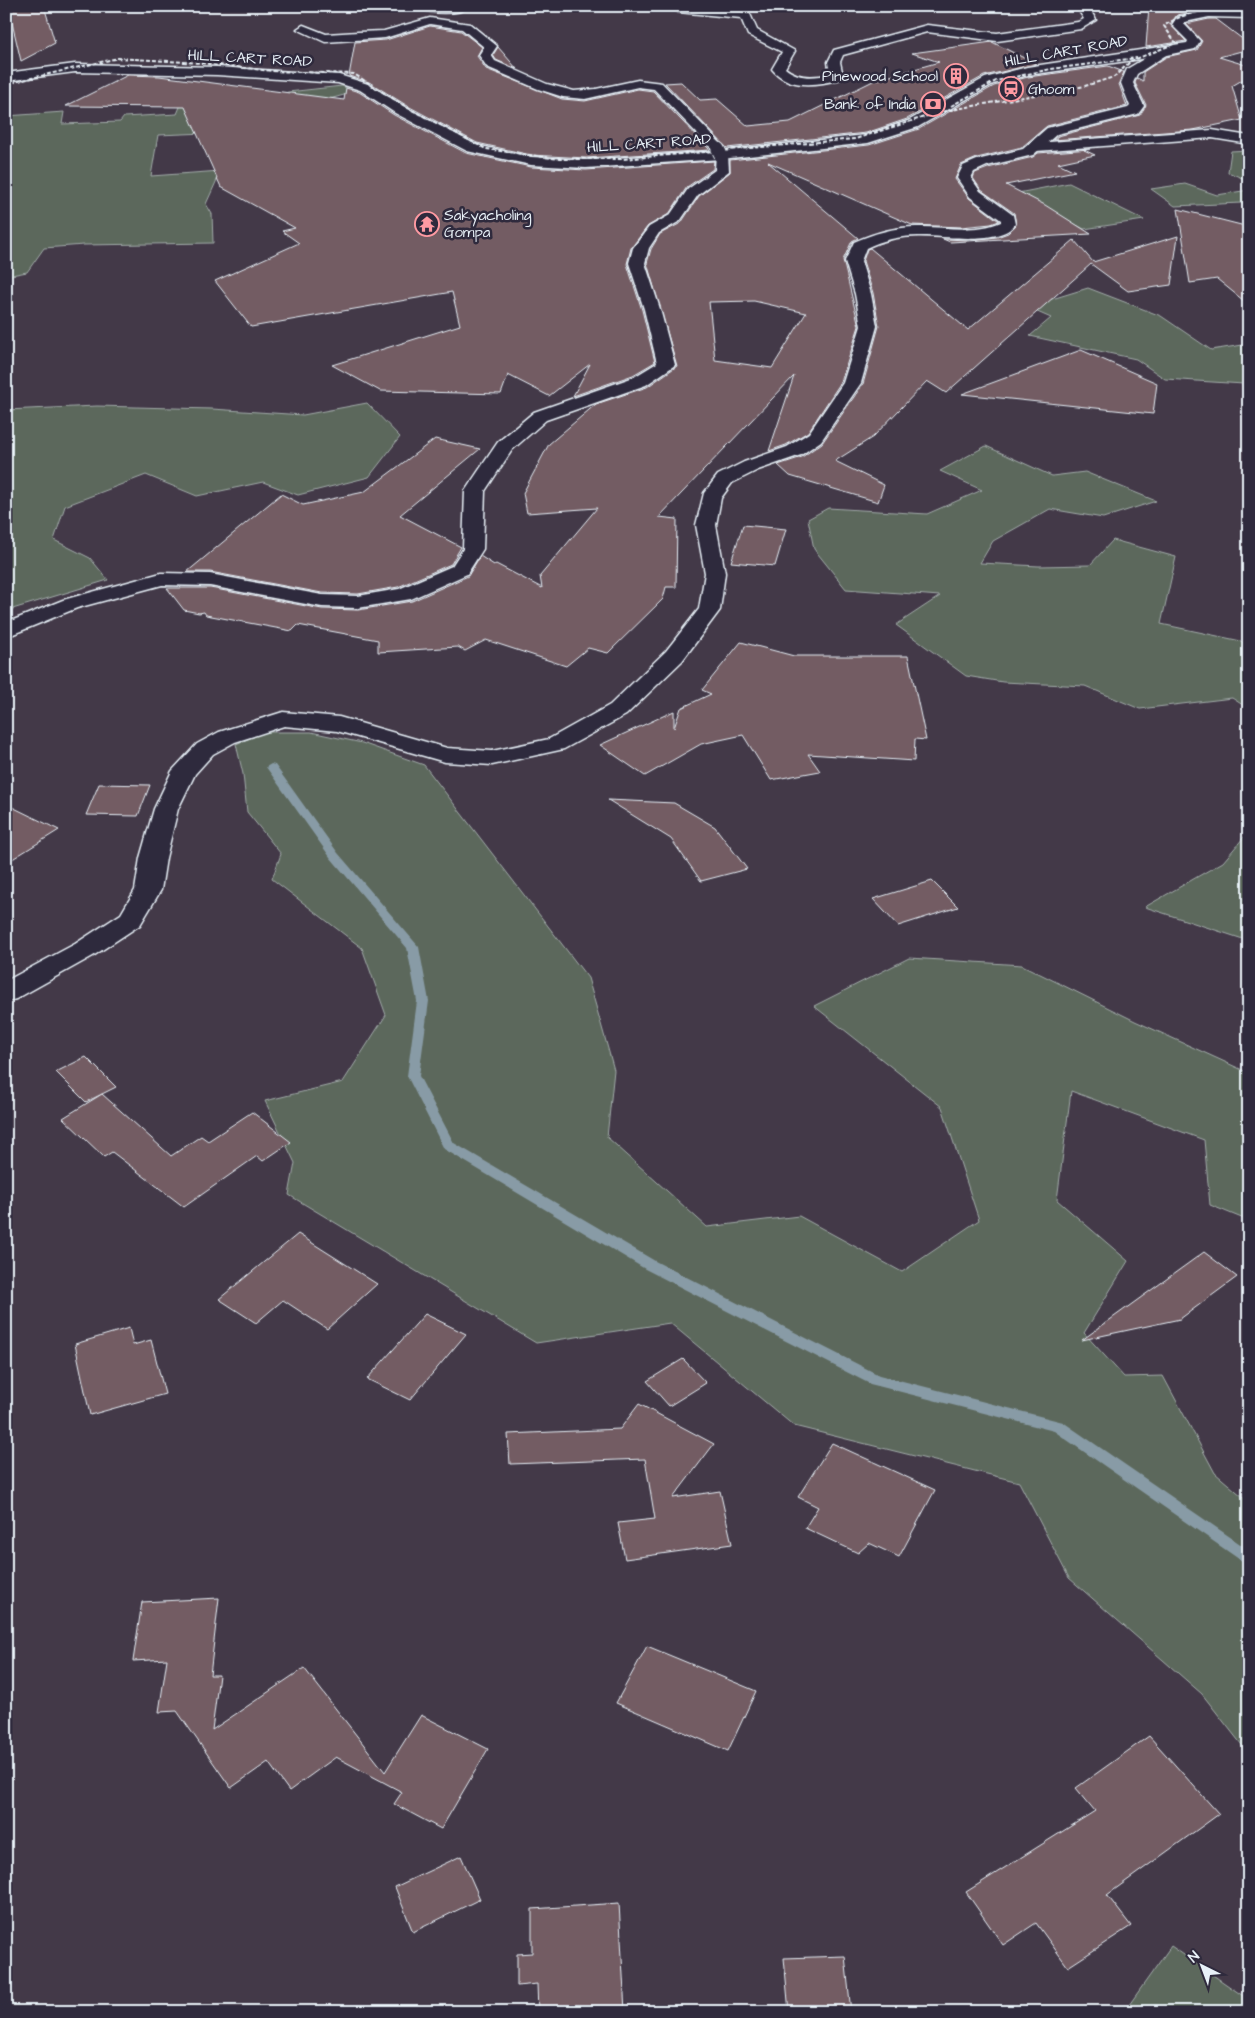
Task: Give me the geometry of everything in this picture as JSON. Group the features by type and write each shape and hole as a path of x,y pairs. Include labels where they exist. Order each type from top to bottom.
{"main road":[{"path":"423,6 446,9 465,6"},
{"path":"674,6 678,9 733,13 746,16 752,32 789,51 778,69 786,77 805,81 824,80 838,76 834,62 838,53 910,34 919,28 987,37 1073,26 1090,20 1082,6"},
{"name":"HILL CART ROAD","path":"6,77 75,68 216,71 339,79 364,87 400,110 472,148 531,161 586,164 868,139 913,124 989,81 1027,71 1162,52 1191,46 1194,41 1178,25 1182,19 1208,14 1249,14"},
{"path":"6,630 70,604 161,579 210,580 322,601 358,602 404,595 460,570 473,549 475,491 505,446 540,416 640,381 666,365 652,309 637,263 642,248 654,230 675,218 694,192 722,171 719,152 658,86 650,82 636,83 594,94 575,95 552,91 491,64 485,55 491,46 466,26 430,21 385,34 325,38 303,29"},
{"path":"6,993 84,950 131,919 148,890 153,858 166,809 184,771 205,749 226,737 283,719 339,724 445,755 492,758 556,744 618,710 674,656 709,610 715,573 706,526 711,497 725,480 750,466 794,451 815,436 836,409 852,383 869,326 864,294 853,261 859,245 877,237 896,234 918,231 987,231 1000,229 1008,224 1008,218 975,194 964,178 968,169 982,163 1028,152 1036,147 1052,131 1133,111 1137,106 1127,83 1131,72 1162,52"},
{"path":"1036,147 1212,134 1249,140"}],"green space":[{"path":"342,86 355,92 289,110 231,132 158,135 151,176 221,171 206,204 212,214 213,243 84,245 44,248 27,272 6,276 6,116 64,112 62,124 120,122 124,117 177,114 182,102 259,101 288,92"},
{"path":"1249,150 1249,181 1228,172 1231,151"},
{"path":"1069,183 1144,220 1084,229 1018,193"},
{"path":"1185,184 1217,195 1249,190 1249,206 1241,203 1175,206 1151,189"},
{"path":"1088,288 1161,316 1211,350 1249,344 1249,400 1244,384 1165,379 1136,359 1030,336 1051,318 1026,307"},
{"path":"367,403 400,437 369,477 298,495 263,482 197,496 146,475 65,506 54,540 90,558 108,580 6,611 6,410 97,406 212,409 303,415"},
{"path":"986,446 1052,476 1085,472 1156,501 1103,518 1050,509 993,541 980,563 1039,566 1090,565 1113,540 1176,557 1161,624 1241,641 1249,649 1249,709 1232,698 1140,709 1085,686 1003,682 966,676 896,625 940,596 846,589 814,549 808,519 828,508 927,514 982,490 940,471"},
{"path":"265,732 311,732 362,743 424,765 588,978 614,1070 607,1137 707,1227 799,1216 902,1272 979,1220 942,1107 814,1006 909,958 1022,965 1135,1021 1249,1073 1249,1221 1210,1205 1204,1140 1071,1091 1057,1200 1128,1261 1084,1333 1124,1377 1163,1376 1215,1473 1249,1502 1249,1754 1202,1694 1069,1578 1019,1482 794,1426 670,1323 536,1343 289,1195 295,1163 265,1101 343,1082 386,1015 362,948 272,879 281,854 247,812 243,774 236,744"},
{"path":"1249,831 1249,941 1145,907 1223,862"},
{"path":"1171,1946 1249,2000 1249,2012 1124,2012"}],"building":[{"path":"8,6 44,6 55,43 21,61"},
{"path":"1149,6 1199,6 1204,10 1177,15 1170,24 1186,41 1146,47"},
{"path":"1216,19 1249,44 1249,49 1219,57 1249,66 1249,76 1232,86 1242,120 1193,130 1053,140 1058,136 1140,115 1146,105 1135,83 1137,78 1143,81 1143,72 1166,57 1197,50 1202,41 1186,24"},
{"path":"430,26 461,31 482,47 477,56 486,69 562,99 585,101 638,89 653,91 710,150 586,158 531,155 477,143 406,105 369,82 349,76 355,42 386,40"},
{"path":"992,42 1036,64 984,76 907,119 866,133 727,148 665,83 681,82 700,100 717,99 748,126 790,122 873,81 939,62 912,53"},
{"path":"498,47 517,69 496,60 493,55"},
{"path":"1108,66 1124,72 1119,84 1127,106 1047,126 1022,147 977,158 961,165 955,179 969,198 999,221 991,224 961,227 912,225 768,162 858,238 852,241 843,260 859,326 841,382 808,432 786,445 769,451 794,376 659,517 677,519 676,587 666,587 663,599 608,653 588,648 566,666 486,640 465,651 458,647 378,652 378,640 298,625 292,631 206,615 204,612 184,610 167,588 210,588 322,609 358,610 412,601 468,576 480,556 494,565 496,564 542,588 540,576 597,508 527,513 523,493 549,444 596,404 647,387 677,366 647,263 651,249 660,234 681,223 699,196 730,172 730,160 869,145 919,129 994,86 1028,77","holes":["754,301 806,313 772,368 715,360 709,302"]},
{"path":"128,75 159,76 344,100 346,88 359,92 394,115 466,153 531,167 586,170 714,161 713,169 687,187 669,214 648,226 631,248 627,264 642,310 655,362 633,375 573,396 590,364 549,396 508,375 501,394 380,391 332,365 460,325 452,292 251,327 215,281 299,243 282,231 295,228 221,187 185,107 66,106"},
{"path":"1090,149 1084,150 1095,155 1058,163 1075,171 1006,185 1045,205 1091,234 950,242 943,239 970,240 997,237 1008,233 1016,225 1014,213 981,190 973,178 975,173 1033,157 1038,153"},
{"path":"1178,209 1249,227 1249,305 1217,279 1190,283"},
{"path":"1178,236 1171,285 1128,291 1091,264 946,393 927,381 873,437 835,461 884,485 878,502 790,476 778,465 802,457 822,443 863,384 879,326 873,293 863,261 867,249 870,248 968,330 1074,240 1093,262"},
{"path":"1081,350 1157,383 1153,414 962,394"},
{"path":"435,439 480,449 400,515 461,547 451,564 398,587 358,594 322,593 210,572 187,572 281,494 303,505 364,492"},
{"path":"743,525 786,529 775,566 731,562"},
{"path":"741,642 794,656 908,656 926,740 915,739 914,761 808,754 820,771 771,780 743,735 701,744 645,776 600,745 674,711 674,728 681,708 711,694 702,690"},
{"path":"99,784 150,785 138,816 86,815"},
{"path":"608,800 674,803 715,827 747,869 701,881 671,839"},
{"path":"6,804 59,830 6,863"},
{"path":"932,881 958,907 898,926 873,899"},
{"path":"86,1057 116,1087 86,1102 56,1072"},
{"path":"102,1094 171,1156 201,1136 208,1141 252,1112 291,1142 263,1161 257,1156 184,1207 112,1152 104,1157 63,1118"},
{"path":"298,1234 377,1284 327,1329 283,1300 256,1323 219,1299"},
{"path":"1204,1252 1237,1277 1180,1319 1082,1340"},
{"path":"425,1314 466,1334 410,1400 367,1379"},
{"path":"129,1328 133,1345 151,1340 165,1394 90,1415 75,1344"},
{"path":"683,1359 706,1383 669,1406 647,1381"},
{"path":"639,1404 714,1444 673,1498 720,1491 732,1544 625,1559 618,1523 655,1519 645,1459 510,1464 508,1434 620,1429"},
{"path":"832,1443 935,1490 899,1557 869,1543 858,1553 805,1528 818,1507 798,1497"},
{"path":"219,1598 210,1675 219,1675 212,1730 304,1668 385,1772 421,1715 488,1749 441,1829 394,1804 402,1792 336,1757 289,1791 268,1762 231,1788 177,1711 159,1712 167,1659 133,1661 142,1602"},
{"path":"647,1646 756,1691 728,1751 616,1703"},
{"path":"1149,1736 1219,1814 1107,1895 1131,1926 1068,1967 1036,1923 1003,1945 966,1892 1095,1811 1076,1788"},
{"path":"461,1856 480,1899 413,1932 395,1887"},
{"path":"619,1903 625,2012 538,2012 537,1984 517,1986 517,1954 532,1953 532,1909"},
{"path":"845,1956 851,2012 789,2012 784,1958"}],"waterway":[{"path":"271,767 334,855 413,947 423,1001 413,1076 449,1146 650,1265 875,1380 1058,1426 1249,1559"}],"railway":[{"path":"6,84 118,58 201,63 272,71 354,74 408,108 486,149 559,159 623,159 855,139 940,112 1085,86 1114,77 1131,61 1176,43 1164,26 1174,20 1205,11 1249,10"},
{"path":"951,106 996,81 1051,69 1137,58"}],"place":[{"name":"Pinewood School","path":"956,76"},
{"name":"Ghoom","path":"1011,89"},
{"name":"Bank of India","path":"933,104"},
{"name":"Sakyacholing Gompa","path":"427,224"}]}
